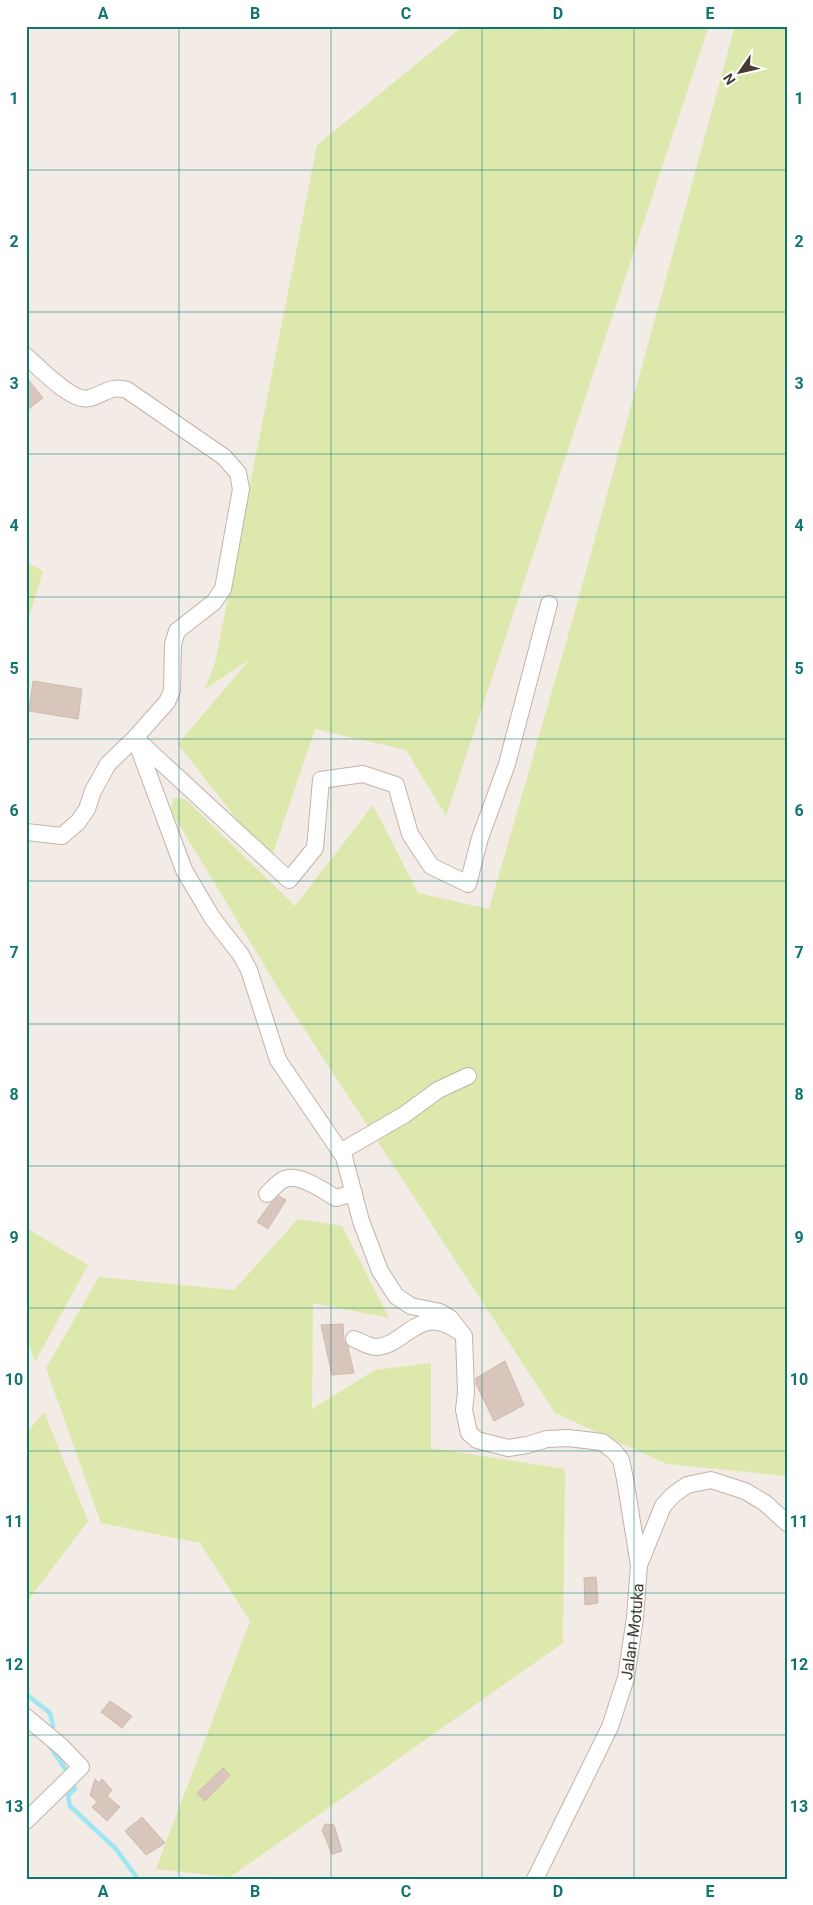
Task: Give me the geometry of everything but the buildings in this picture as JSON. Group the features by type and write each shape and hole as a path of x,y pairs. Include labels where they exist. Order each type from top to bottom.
{"street":[{"path":"26,356 77,398 90,398 109,388 118,387 126,390 224,457 238,473 241,489 223,589 214,602 177,631 173,644 172,691 167,702 108,764 93,791 87,810 78,822 62,836 26,832"},
{"path":"134,738 289,880 315,848 321,780 363,774 396,785 410,834 431,866 468,884 480,838 506,764 549,604"},
{"path":"134,738 184,870 213,919 241,956 249,970 278,1060 344,1158 370,1247 380,1270 396,1296 411,1306 440,1312 450,1318 464,1336 466,1392 464,1410 470,1433 478,1440 508,1448 547,1439 568,1438 602,1442 614,1451 621,1460 639,1565"},
{"path":"340,1152 404,1115 438,1090 468,1076"},
{"path":"266,1194 285,1178 294,1178 310,1183 336,1198 354,1193"},
{"path":"354,1339 375,1347 386,1344 420,1323 440,1323 451,1327 464,1336"},
{"name":"Jalan Motuka","path":"535,1879 610,1727 626,1678 635,1618 639,1565 663,1506 673,1495 693,1483 711,1480 745,1491 785,1517"},
{"path":"26,1717 44,1730 81,1768 66,1780 26,1821"}],"green space":[{"path":"463,26 709,26 446,816 406,750 315,729 270,862 178,744 249,660 205,689 215,663 317,145"},
{"path":"735,26 787,26 787,1476 667,1464 555,1413 284,998 171,811 173,798 185,799 295,906 373,805 418,893 489,909 574,615"},
{"path":"26,562 43,571 26,627"},
{"path":"298,1219 342,1226 389,1318 313,1303 312,1409 375,1370 431,1363 431,1448 565,1469 563,1643 230,1877 156,1869 250,1621 200,1543 101,1523 46,1368 99,1277 234,1290"},
{"path":"26,1228 88,1265 35,1362 26,1335"},
{"path":"44,1412 88,1521 26,1603 26,1434"}],"waterway":[{"path":"26,1694 50,1713 53,1726 50,1733"},
{"path":"49,1745 68,1773"},
{"path":"71,1780 75,1789 68,1795 70,1806 116,1849 138,1879"}]}
